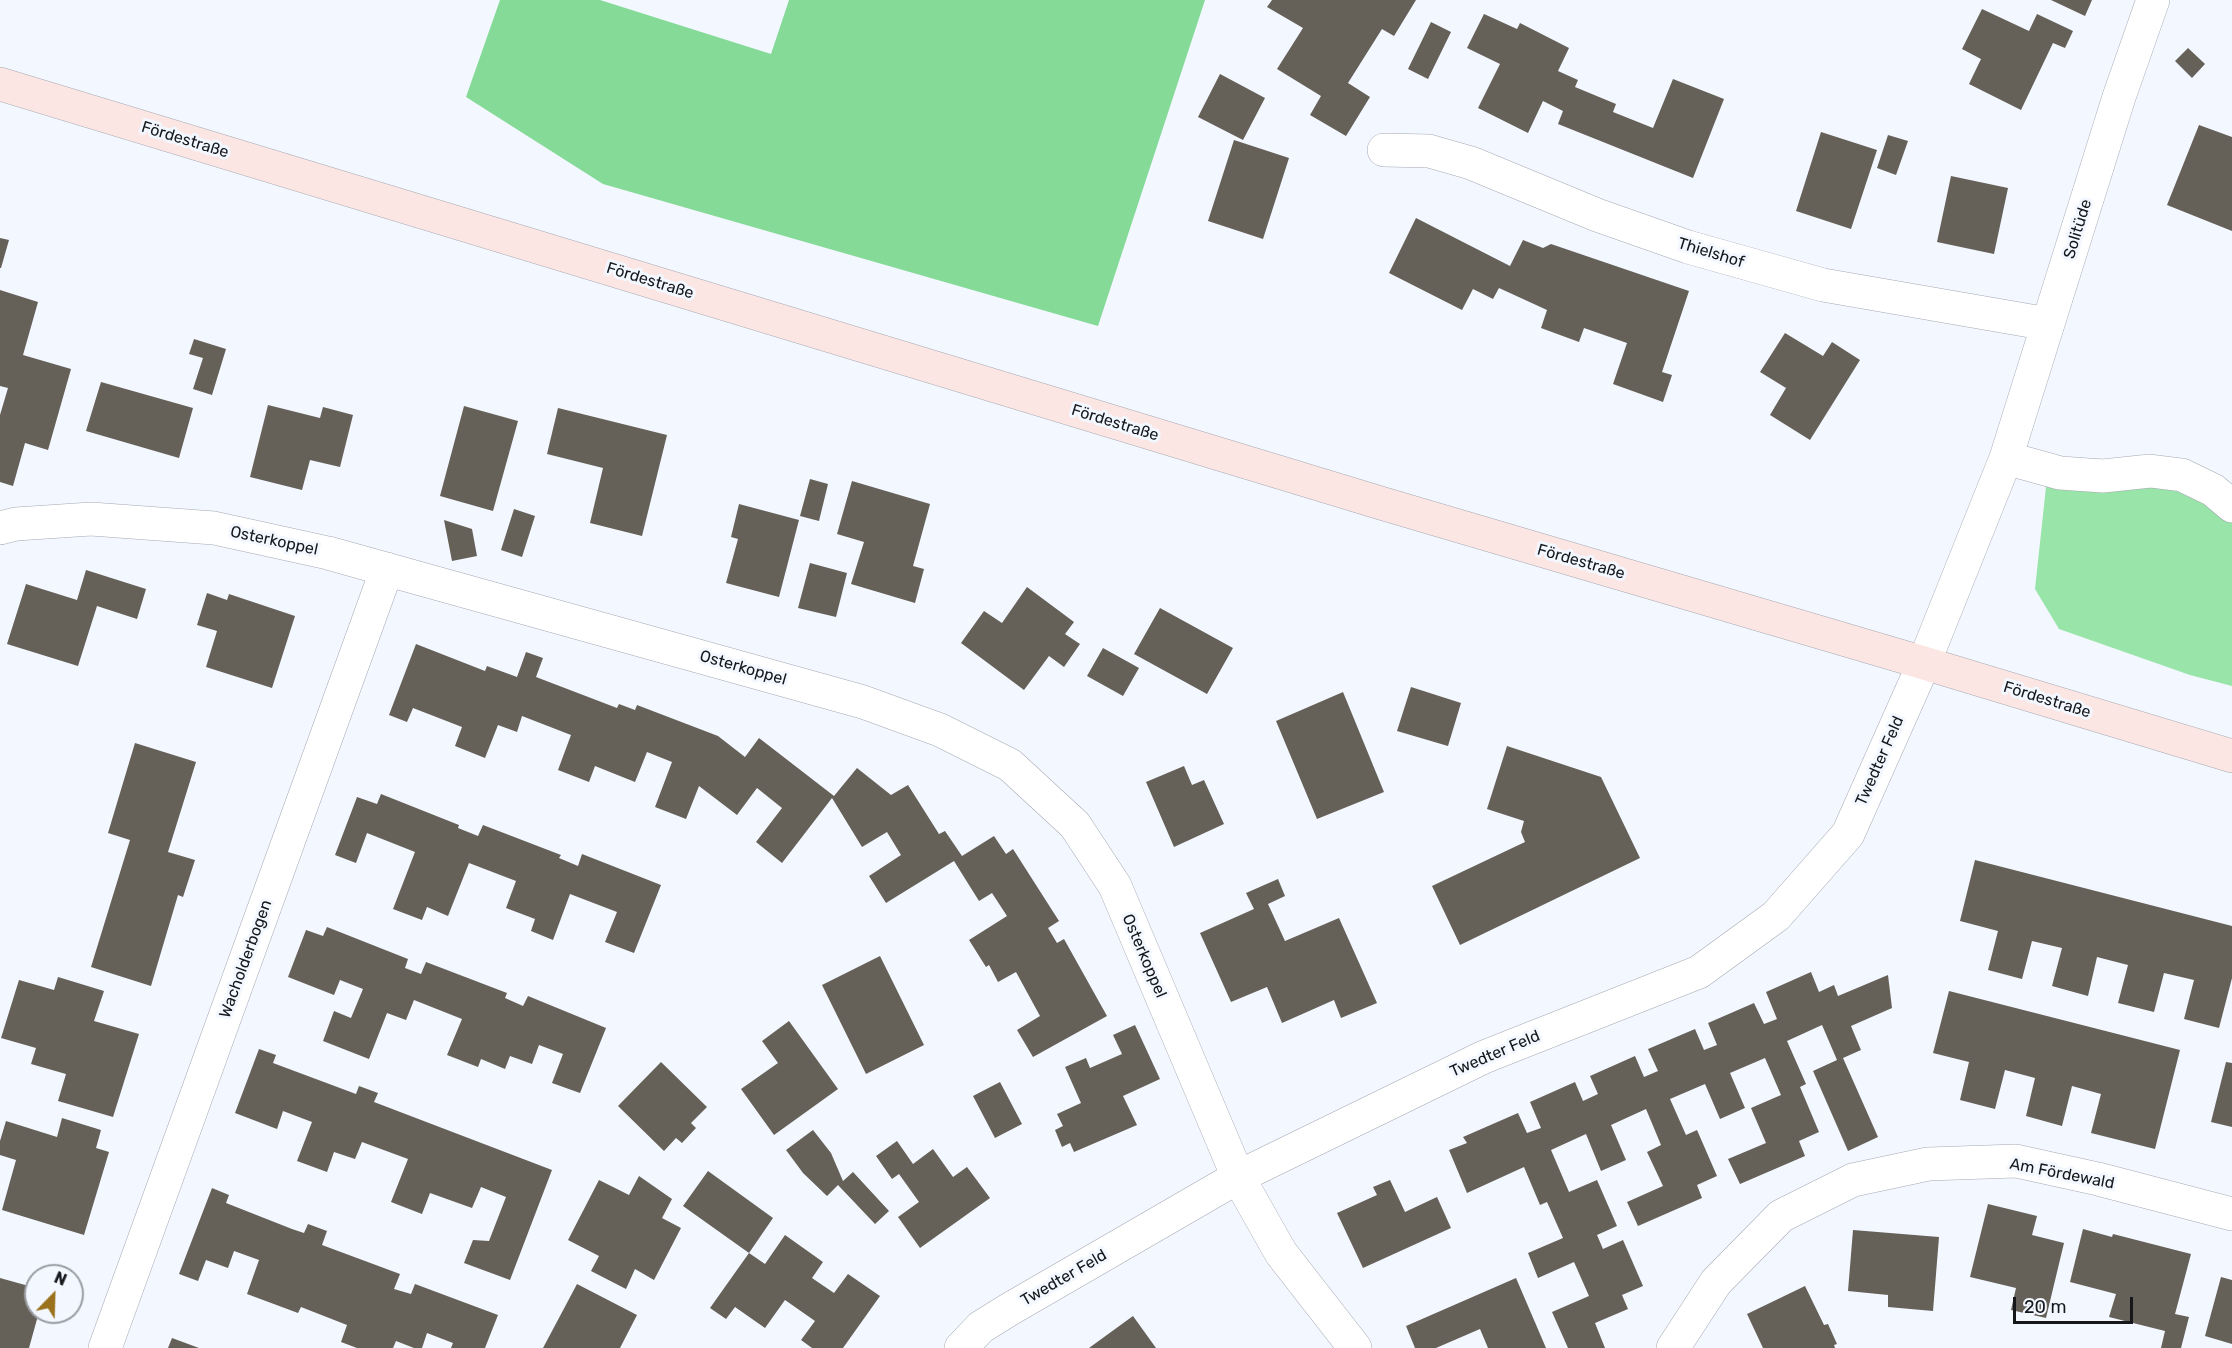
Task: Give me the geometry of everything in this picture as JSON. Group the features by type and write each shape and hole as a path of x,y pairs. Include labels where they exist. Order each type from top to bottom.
{"main road":[{"name":"Fördestraße","path":"0,84 1372,501 2232,756"}],"street":[{"name":"Solitüde","path":"1924,663 2006,458 2119,97 2153,0"},
{"name":"Thielshof","path":"1384,150 1429,151 1471,163 1597,215 1678,243 1823,285 2048,324"},
{"path":"2006,458 2060,473 2103,476 2150,471 2182,475 2213,490 2232,506"},
{"name":"Osterkoppel","path":"0,528 16,524 91,519 214,528 328,553 863,702 940,730 1010,765 1075,825 1115,886 1238,1176 1281,1253 1355,1348"},
{"name":"Wacholderbogen","path":"105,1348 387,569"},
{"name":"Twedter Feld","path":"961,1348 981,1327 1238,1176 1484,1057 1699,972 1776,916 1848,834 1924,663"},
{"name":"Am Fördewald","path":"1673,1348 1716,1282 1781,1216 1853,1180 1928,1164 2016,1161 2098,1179 2232,1214"}],"green space":[{"path":"500,0 600,0 771,54 789,0 1205,0 1098,326 603,184 466,97"},
{"path":"2154,484 2205,497 2232,518 2232,686 2190,675 2059,629 2035,589 2046,487"}],"building":[{"path":"1272,0 1416,0 1394,36 1382,29 1348,83 1370,97 1346,136 1310,115 1321,96 1277,69 1303,28 1267,7"},
{"path":"2051,0 2092,0 2085,16"},
{"path":"1982,9 2029,31 2037,14 2073,31 2065,48 2053,43 2021,110 1969,84 1981,59 1962,49"},
{"path":"1484,14 1517,29 1520,23 1569,48 1558,71 1578,80 1575,87 1616,104 1613,112 1653,128 1673,79 1724,99 1693,178 1558,124 1563,111 1543,101 1528,133 1478,108 1500,64 1467,48"},
{"path":"1431,22 1451,32 1428,79 1408,69"},
{"path":"2188,48 2205,64 2192,78 2175,61"},
{"path":"1220,74 1265,98 1243,140 1198,117"},
{"path":"2199,125 2232,137 2232,231 2167,205"},
{"path":"1821,132 1877,150 1851,229 1796,211"},
{"path":"1888,135 1908,141 1896,175 1877,168"},
{"path":"1234,140 1289,158 1263,239 1208,221"},
{"path":"1951,176 2008,188 1994,254 1937,242"},
{"path":"1416,218 1510,266 1523,240 1543,248 1551,244 1689,291 1662,372 1672,375 1663,402 1613,384 1627,343 1584,328 1579,342 1541,328 1547,310 1499,288 1493,299 1473,289 1462,310 1389,273"},
{"path":"0,238 9,240 1,268 0,268"},
{"path":"0,290 38,302 23,355 71,369 48,450 25,443 13,486 0,482 0,415 8,388 0,386"},
{"path":"1785,333 1823,356 1832,342 1860,360 1810,440 1770,415 1786,388 1760,372"},
{"path":"194,339 226,349 212,395 193,389 203,358 189,354"},
{"path":"101,382 193,408 179,458 86,431"},
{"path":"268,405 320,418 323,407 353,415 340,467 310,460 302,490 250,477"},
{"path":"464,406 518,421 493,511 440,496"},
{"path":"558,408 667,435 642,536 590,523 603,468 547,454"},
{"path":"810,479 828,484 819,521 800,516"},
{"path":"852,481 930,504 913,566 924,569 915,603 851,584 864,542 837,534"},
{"path":"739,504 799,520 779,597 726,583 738,539 731,537"},
{"path":"514,509 535,516 522,557 501,550"},
{"path":"444,520 472,529 477,556 452,561"},
{"path":"810,563 847,573 836,617 798,608"},
{"path":"86,570 146,589 137,619 97,606 78,666 7,644 26,584 77,600"},
{"path":"1027,587 1074,622 1065,634 1080,644 1064,667 1049,656 1024,690 961,643 984,611 1002,623"},
{"path":"207,593 227,600 229,594 295,616 272,688 206,667 217,631 197,625"},
{"path":"1160,608 1233,648 1207,694 1134,654"},
{"path":"416,644 485,671 487,666 517,677 526,652 543,658 536,677 617,708 619,704 635,710 637,705 718,736 745,757 759,738 834,796 857,768 891,795 908,785 939,834 945,831 962,856 994,836 1006,854 1013,849 1059,921 1048,928 1057,943 1064,939 1107,1016 1033,1057 1017,1030 1040,1016 1016,972 998,982 989,965 986,967 969,940 1007,916 992,893 979,901 954,861 886,903 869,876 901,855 887,832 862,847 832,798 782,863 756,842 782,808 757,788 737,815 699,786 686,819 655,807 672,762 647,752 635,782 595,766 589,782 558,770 571,735 522,716 517,732 498,725 485,758 455,746 462,727 413,708 407,722 389,715"},
{"path":"1103,648 1139,668 1123,696 1087,676"},
{"path":"1411,687 1461,703 1448,746 1397,731"},
{"path":"1343,692 1384,792 1317,819 1276,721"},
{"path":"135,743 196,762 168,852 195,860 183,897 178,895 151,986 91,967 130,840 108,833"},
{"path":"1507,746 1601,777 1640,858 1460,945 1432,886 1525,842 1521,832 1524,821 1487,809"},
{"path":"1184,766 1192,785 1204,780 1224,824 1174,847 1146,782"},
{"path":"381,794 459,825 458,828 478,836 483,825 561,855 559,858 578,866 582,854 661,885 634,953 605,942 617,912 570,894 553,940 531,931 535,919 506,908 516,881 469,863 448,916 427,907 422,920 393,909 415,852 367,833 356,863 335,855 357,797 377,804"},
{"path":"1975,860 2232,926 2232,978 2219,1028 2184,1019 2194,980 2164,973 2154,1012 2118,1003 2128,965 2097,957 2088,996 2052,986 2062,948 2032,941 2022,979 1988,970 1998,931 1960,921"},
{"path":"1278,879 1285,896 1268,904 1285,941 1339,918 1377,1003 1341,1018 1334,1000 1282,1023 1267,987 1231,1002 1200,933 1254,909 1246,893"},
{"path":"327,927 408,959 405,968 421,974 426,962 507,993 505,998 523,1006 528,996 606,1028 580,1093 552,1083 563,1054 539,1045 532,1064 510,1056 505,1069 481,1059 478,1067 447,1055 462,1019 414,1000 406,1020 387,1013 369,1059 323,1041 334,1011 351,1018 363,989 340,980 334,995 288,977 306,930 323,936"},
{"path":"880,956 924,1045 866,1074 822,985"},
{"path":"1811,972 1819,992 1834,985 1838,996 1888,975 1892,1008 1851,1026 1861,1050 1843,1058 1878,1137 1848,1151 1813,1071 1837,1060 1822,1025 1787,1041 1806,1084 1800,1087 1819,1132 1799,1141 1805,1156 1740,1184 1728,1159 1766,1143 1751,1108 1781,1095 1765,1058 1730,1073 1745,1108 1720,1119 1705,1084 1670,1099 1686,1135 1697,1130 1717,1176 1697,1185 1702,1198 1638,1226 1627,1202 1663,1186 1647,1152 1661,1145 1646,1109 1611,1125 1626,1160 1601,1171 1586,1134 1551,1150 1569,1192 1597,1180 1617,1226 1597,1235 1603,1249 1623,1240 1643,1286 1622,1295 1628,1309 1595,1323 1605,1348 1568,1348 1552,1312 1589,1296 1574,1262 1538,1278 1528,1253 1563,1238 1547,1202 1540,1205 1524,1167 1467,1193 1449,1150 1467,1143 1463,1137 1518,1113 1527,1133 1541,1128 1530,1102 1575,1082 1583,1101 1598,1094 1590,1076 1635,1056 1644,1077 1658,1071 1648,1049 1695,1029 1704,1050 1717,1045 1708,1023 1754,1003 1764,1024 1777,1019 1766,992"},
{"path":"58,977 104,991 94,1021 139,1034 113,1117 58,1101 66,1074 31,1064 36,1048 1,1038 19,980 54,990"},
{"path":"1949,991 2180,1050 2155,1149 2091,1133 2101,1094 2072,1086 2062,1126 2026,1116 2035,1078 2005,1070 1995,1109 1960,1100 1969,1062 1933,1053"},
{"path":"789,1021 838,1089 774,1135 741,1089 778,1063 762,1041"},
{"path":"1135,1025 1160,1079 1123,1096 1137,1125 1074,1152 1070,1143 1062,1147 1055,1130 1063,1126 1057,1114 1081,1103 1065,1067 1086,1058 1090,1068 1122,1054 1113,1035"},
{"path":"259,1049 276,1055 273,1063 356,1094 359,1086 378,1093 374,1102 552,1170 510,1280 464,1263 473,1240 489,1241 506,1197 481,1187 472,1208 430,1193 422,1214 391,1202 408,1159 362,1142 355,1159 334,1152 327,1172 297,1161 312,1122 283,1111 277,1129 235,1113"},
{"path":"661,1062 707,1107 691,1123 696,1128 682,1143 676,1138 664,1151 618,1106"},
{"path":"2226,1062 2232,1063 2232,1127 2211,1122"},
{"path":"1000,1082 1022,1124 995,1138 973,1096"},
{"path":"62,1118 101,1130 96,1148 109,1152 84,1235 2,1210 16,1160 0,1155 0,1141 6,1121 57,1137"},
{"path":"813,1130 831,1153 843,1181 853,1172 889,1211 875,1224 838,1185 827,1196 803,1173 786,1150"},
{"path":"897,1141 913,1164 933,1149 953,1177 967,1167 990,1198 920,1248 898,1217 919,1202 899,1174 892,1179 876,1156"},
{"path":"708,1171 773,1218 749,1253 683,1206"},
{"path":"639,1176 672,1199 662,1218 681,1228 654,1280 635,1269 626,1289 591,1271 599,1256 568,1240 599,1180 629,1195"},
{"path":"1390,1180 1405,1212 1437,1197 1451,1228 1363,1268 1337,1213 1377,1195 1373,1187"},
{"path":"212,1188 229,1195 226,1203 292,1229 304,1233 308,1224 327,1231 322,1245 400,1274 394,1289 411,1294 415,1284 498,1315 485,1348 451,1348 453,1343 427,1333 422,1348 414,1348 396,1341 393,1348 357,1348 341,1342 347,1325 301,1307 298,1313 247,1294 259,1260 234,1251 228,1268 206,1260 198,1281 179,1274"},
{"path":"1988,1204 2037,1216 2032,1235 2064,1243 2046,1318 2011,1310 2016,1288 1970,1277"},
{"path":"2083,1229 2112,1237 2113,1234 2191,1254 2175,1314 2189,1317 2181,1348 2161,1348 2165,1331 2109,1317 2116,1294 2070,1282"},
{"path":"1853,1230 1939,1237 1933,1311 1888,1307 1888,1295 1848,1291"},
{"path":"785,1235 823,1262 812,1278 834,1293 848,1274 880,1296 843,1348 812,1348 801,1340 815,1321 785,1300 765,1328 735,1307 726,1319 710,1308 749,1253 765,1264"},
{"path":"2221,1277 2232,1280 2232,1344 2205,1336"},
{"path":"0,1278 24,1285 24,1324 36,1324 29,1348 0,1348"},
{"path":"1516,1278 1546,1348 1488,1348 1480,1329 1436,1348 1415,1348 1406,1326"},
{"path":"577,1284 637,1315 620,1348 543,1348"},
{"path":"1805,1286 1824,1325 1828,1324 1837,1344 1834,1345 1835,1348 1763,1348 1747,1314"},
{"path":"1133,1316 1156,1348 1089,1348"},
{"path":"172,1338 199,1348 168,1348"}]}
